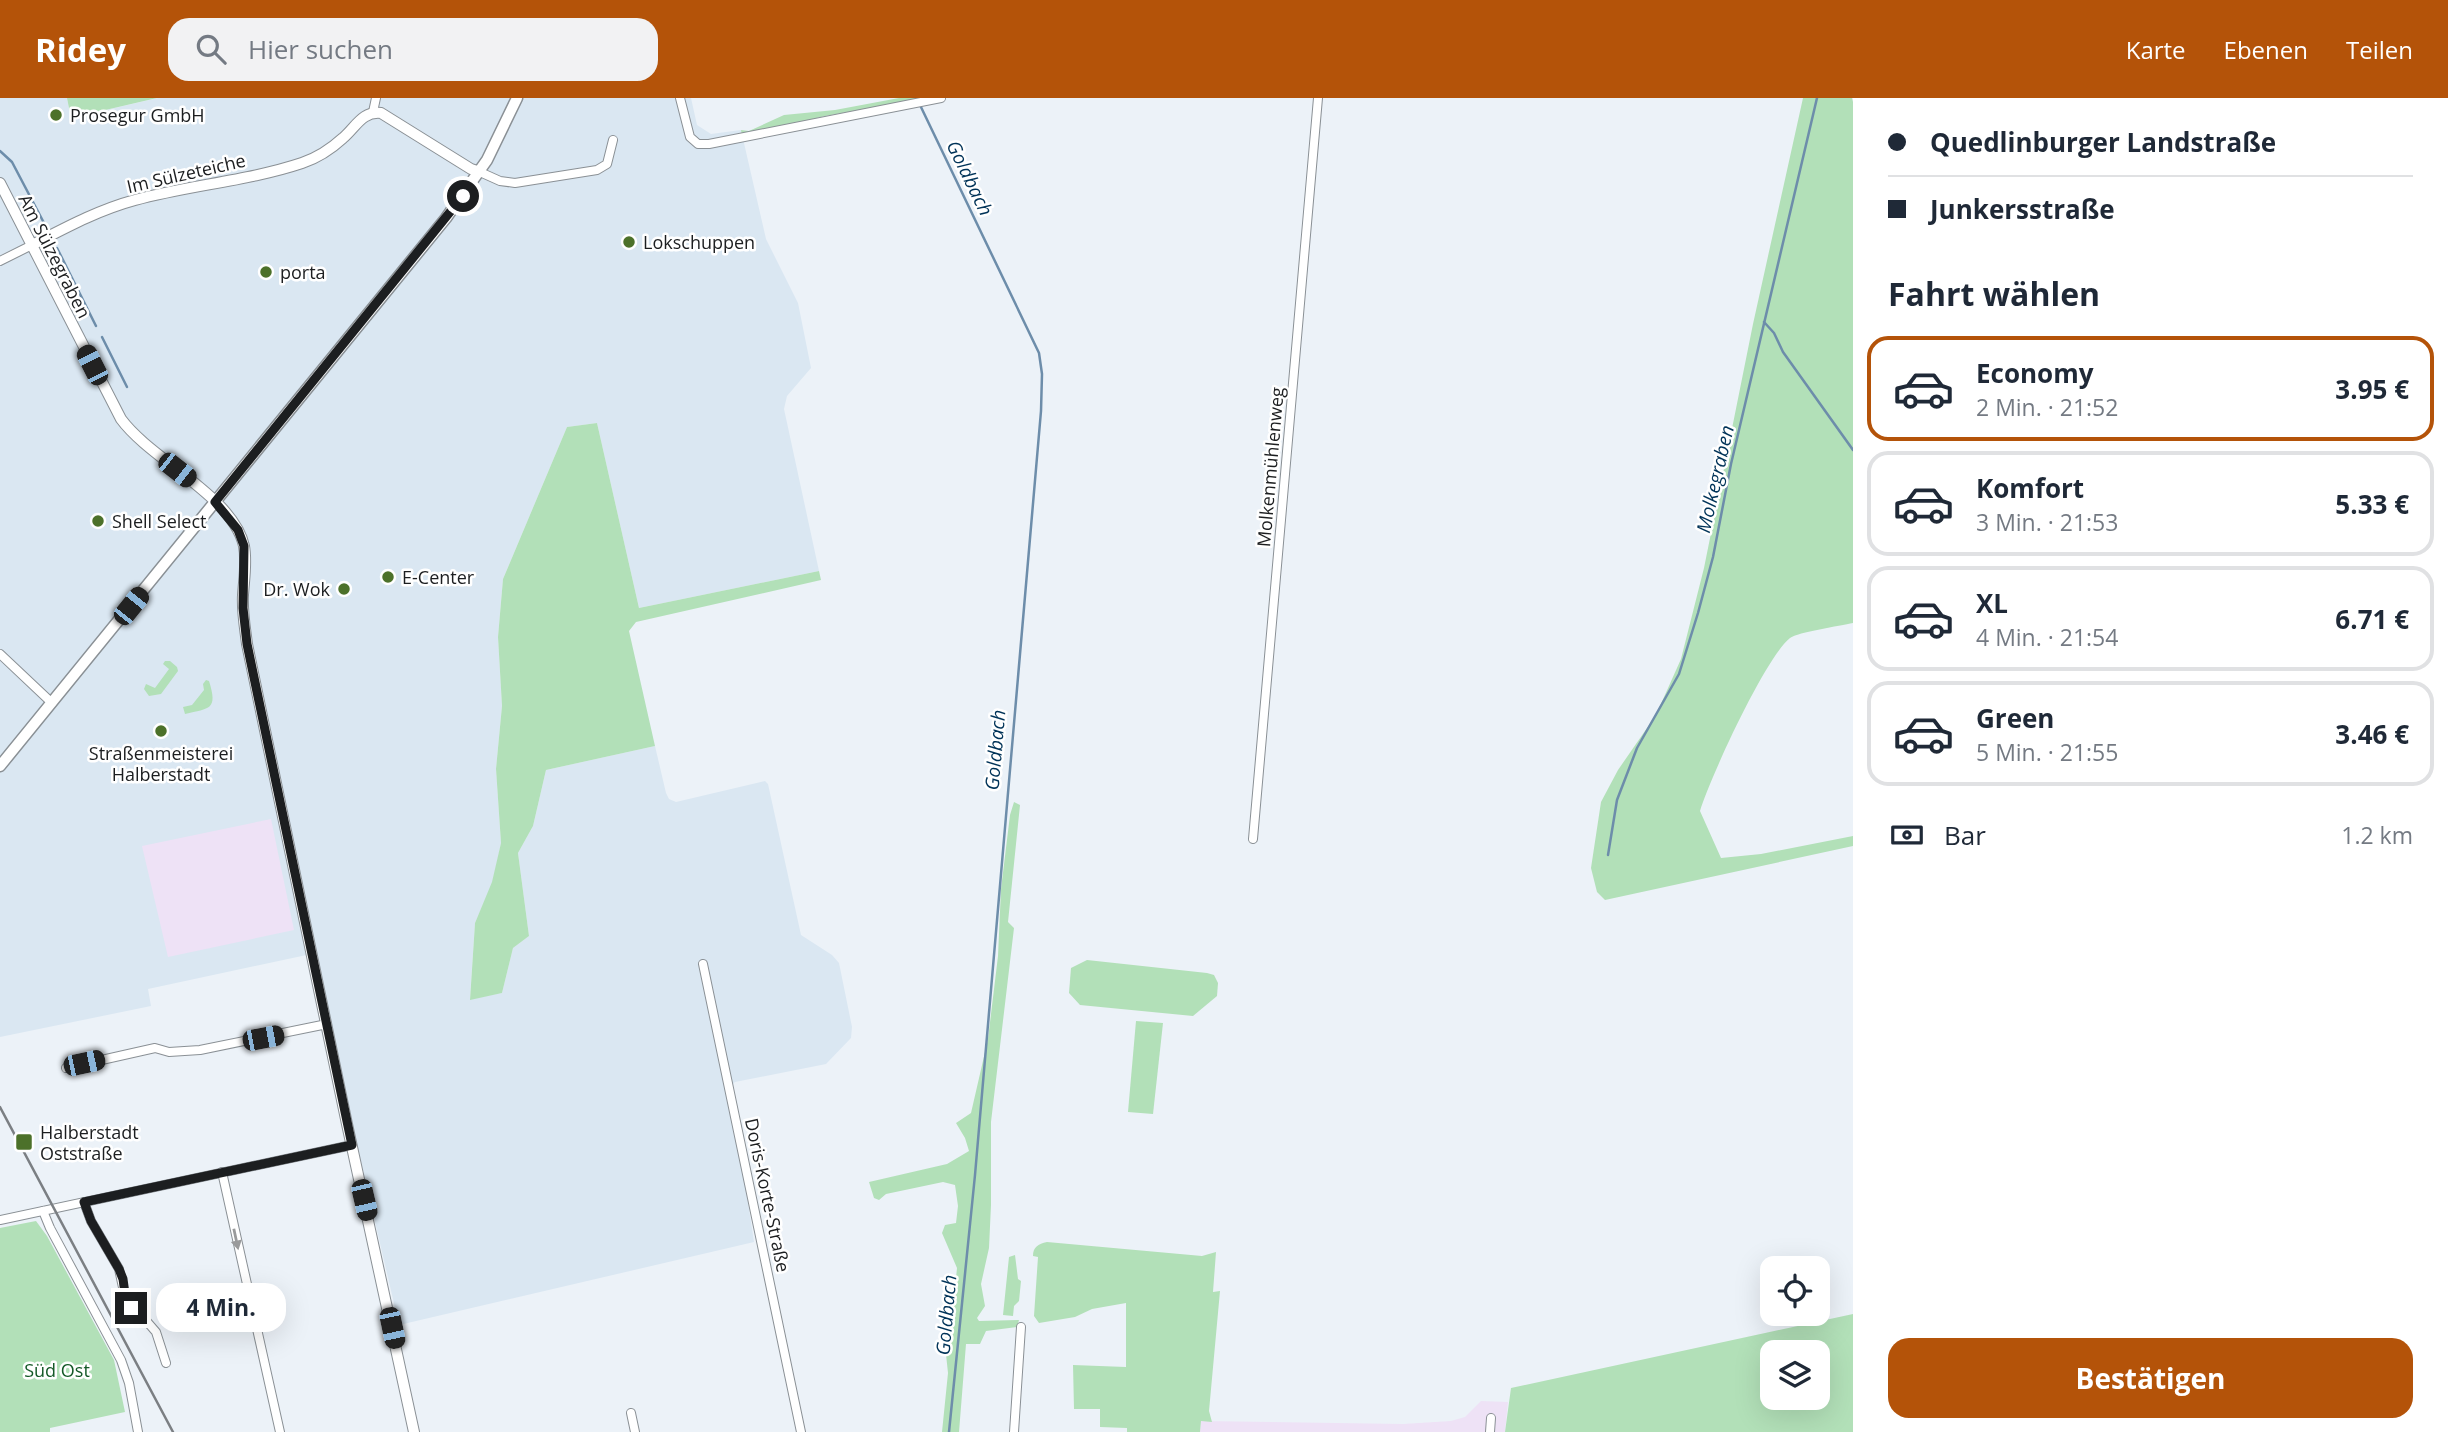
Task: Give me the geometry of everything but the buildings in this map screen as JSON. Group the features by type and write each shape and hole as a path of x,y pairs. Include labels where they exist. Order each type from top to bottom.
{"main road":[{"path":"0,766 429,240 480,172 517,98"}],"street":[{"path":"376,98 373,112 381,113 471,169 500,181 515,183 597,170 607,164 613,140"},
{"path":"680,98 690,137 698,144 941,98"},
{"name":"Molkenmühlenweg","path":"1253,839 1318,98"},
{"name":"Im Sülzeteiche","path":"0,261 107,208 315,158 345,137 363,117 373,112"},
{"name":"Am Sülzegraben","path":"0,183 121,419 138,437 215,502 238,530 244,546 243,608 247,644 414,1432"},
{"path":"0,653 52,703"},
{"name":"Doris-Korte-Straße","path":"703,964 802,1432"},
{"path":"66,1068 155,1048 169,1052 200,1050 327,1024"},
{"path":"0,1220 352,1145"},
{"path":"222,1172 280,1432"},
{"path":"84,1202 91,1221 119,1269 127,1306 143,1317 156,1332 166,1363"},
{"path":"43,1211 121,1360 129,1383 138,1432"},
{"path":"1014,1432 1021,1326"},
{"path":"631,1413 635,1432"},
{"path":"1490,1432 1491,1418"}],"shaded area":[{"path":"0,98 67,98 71,118 158,98 691,98 697,125 711,134 741,130 766,239 798,303 811,368 787,396 784,409 819,571 639,608 597,423 567,427 503,579 498,637 502,706 496,769 501,843 493,882 475,923 470,999 502,993 513,948 529,936 518,853 533,826 546,770 655,746 666,793 669,799 676,802 765,781 768,784 801,935 832,955 839,963 852,1027 851,1038 826,1064 735,1082 726,1091 740,1149 754,1242 399,1325 343,1084 316,953 148,989 151,1006 0,1037"},
{"path":"271,819 294,930 168,957 142,846"},
{"path":"1481,1401 1508,1402 1505,1432 1200,1432 1201,1421 1403,1424 1451,1421 1465,1417"}],"green space":[{"path":"67,98 157,98 71,118"},
{"path":"899,98 928,98 825,116 742,136 741,130 749,131 784,115 835,110"},
{"path":"1803,98 1852,98 1853,102 1853,623 1794,636 1779,650 1739,720 1700,811 1721,858 1761,854 1853,836 1853,846 1605,900 1597,892 1591,868 1601,802 1618,770 1656,715 1681,659 1704,568 1753,324"},
{"path":"597,423 639,608 819,571 821,580 636,622 629,631 655,746 546,770 533,826 518,853 529,936 513,948 502,993 470,1000 475,923 492,882 501,843 496,769 502,706 498,637 503,579 567,427"},
{"path":"170,661 178,671 161,694 149,696 144,689 146,684 155,688 169,669 163,664"},
{"path":"206,680 212,690 212,703 206,709 185,714 183,707 192,705 204,690 203,684"},
{"path":"1014,802 1020,805 1008,922 1014,928 991,1122 989,1248 981,1284 985,1306 977,1318 979,1321 1019,1320 1017,1327 986,1331 980,1344 966,1344 959,1432 942,1432 948,1373 942,1317 954,1298 957,1268 942,1233 945,1225 956,1223 958,1206 955,1185 943,1182 886,1194 879,1200 874,1198 869,1182 947,1164 969,1151 956,1123 971,1113 988,1039 998,956 1001,889"},
{"path":"1087,960 1207,973 1214,975 1218,983 1217,996 1193,1016 1080,1005 1069,993 1071,968"},
{"path":"1136,1021 1163,1023 1153,1114 1128,1112"},
{"name":"Süd Ost","path":"36,1221 47,1236 114,1360 125,1412 50,1428 50,1432 0,1432 0,1228"},
{"path":"1047,1242 1202,1256 1216,1252 1213,1292 1220,1291 1209,1411 1212,1422 1201,1421 1200,1432 1127,1432 1127,1428 1100,1427 1100,1409 1074,1409 1073,1365 1126,1367 1126,1303 1092,1309 1075,1317 1039,1323 1034,1316 1038,1257 1033,1256 1033,1253 1037,1246"},
{"path":"1015,1255 1018,1279 1021,1281 1019,1301 1014,1306 1013,1316 1003,1315 1009,1257"},
{"path":"1853,1314 1853,1432 1505,1432 1511,1388 1798,1326 1830,1326 1830,1319"}],"waterway":[{"name":"Molkegraben","path":"1608,855 1617,800 1637,748 1679,674 1698,613 1817,98"},
{"name":"Goldbach","path":"920,105 1039,353 1042,374 975,1175 949,1432"},
{"path":"0,151 12,162 44,223"},
{"path":"57,248 96,326"},
{"path":"1764,322 1853,450"},
{"path":"102,337 127,387"}],"railway":[{"path":"0,1107 173,1432"}],"place":[{"name":"Prosegur GmbH","path":"56,115"},
{"name":"Lokschuppen","path":"629,242"},
{"name":"porta","path":"266,272"},
{"name":"Shell Select","path":"98,521"},
{"name":"E-Center","path":"388,577"},
{"name":"Dr. Wok","path":"344,589"},
{"name":"Straßenmeisterei Halberstadt","path":"161,731"},
{"name":"Halberstadt Oststraße","path":"24,1142"}],"route":[{"path":"131,1308 127,1306 119,1269 100,1239 84,1202 352,1145 247,644 243,608 244,546 238,530 215,502 463,196"}]}
